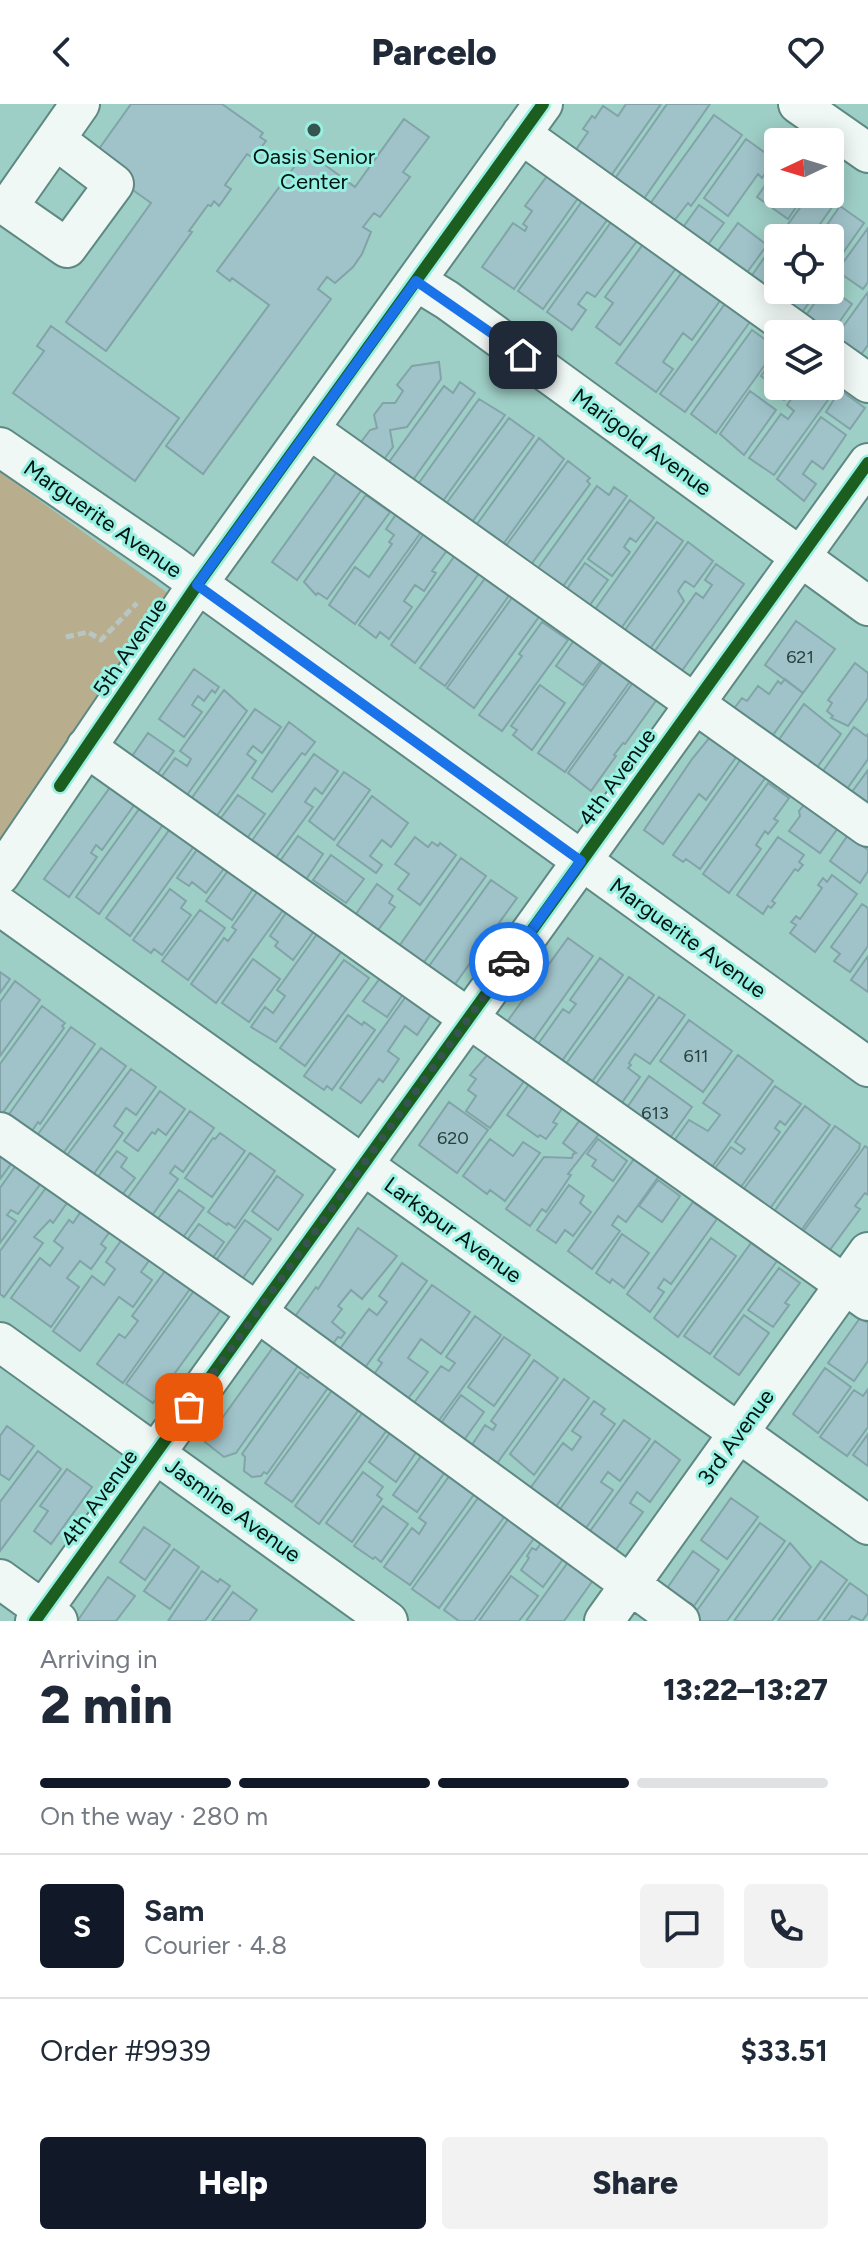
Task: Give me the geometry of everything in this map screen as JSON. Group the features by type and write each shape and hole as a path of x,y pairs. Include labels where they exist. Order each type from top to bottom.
{"street":[{"path":"56,140 80,104"},
{"path":"798,104 868,153"},
{"path":"532,119 783,320"},
{"name":"5th Avenue","path":"0,875 197,585 532,119"},
{"name":"Marigold Avenue","path":"416,281 447,300 868,606"},
{"path":"844,366 868,383"},
{"path":"309,429 868,827"},
{"name":"Marguerite Avenue","path":"0,447 868,1067"},
{"name":"4th Avenue","path":"45,1617 155,1454 868,463"},
{"path":"86,747 856,1293"},
{"name":"Larkspur Avenue","path":"0,906 868,1525"},
{"path":"0,1132 257,1312 680,1621"},
{"name":"3rd Avenue","path":"604,1621 738,1434 856,1293 868,1252"},
{"name":"Jasmine Avenue","path":"0,1342 388,1621"},
{"path":"0,1579 45,1617"}],"path":[{"path":"66,637 88,632 101,640 137,603"}],"shaded area":[{"path":"0,472 176,599 0,847"}],"building":[{"path":"131,104 222,104 263,133 260,137 266,141 253,158 247,154 225,185 231,189 219,206 214,201 211,206 208,205 106,351 66,322 151,203 91,160"},
{"path":"626,104 661,104 608,180 573,154 588,132 583,129 592,116 595,118 603,106 618,116"},
{"path":"667,104 710,104 643,200 614,180"},
{"path":"714,115 742,135 691,206 688,203 671,225 647,208"},
{"path":"404,119 429,137 403,172 410,177 380,217 374,213 363,227 371,232 353,267 335,283 327,277 318,289 331,299 203,474 166,446 269,305 217,271 306,151 355,187"},
{"path":"746,139 764,152 764,175 762,178 758,174 728,216 704,198"},
{"path":"550,172 581,194 514,289 482,267 513,223 525,231 527,227 523,224 532,211 525,206"},
{"path":"764,187 764,202 757,197"},
{"path":"585,197 610,216 543,309 518,291"},
{"path":"699,205 724,223 704,250 679,233"},
{"path":"772,208 795,208 788,219"},
{"path":"800,208 831,208 820,224 788,224"},
{"path":"839,208 864,223 844,251 844,224 828,224"},
{"path":"614,218 640,237 595,297 587,292 578,304 586,310 572,330 547,312"},
{"path":"738,223 764,243 764,249 743,278 714,256"},
{"path":"868,228 868,282 863,289 844,276 844,261"},
{"path":"646,240 679,264 620,345 596,327 613,303 605,297"},
{"path":"764,258 764,294 748,281"},
{"path":"685,268 722,298 692,340 683,333 663,362 673,369 656,392 616,363"},
{"path":"868,292 868,345 857,360 844,351 844,325"},
{"path":"844,298 852,304 841,320 803,320 814,304 844,304"},
{"path":"727,301 752,319 685,412 660,394"},
{"path":"778,304 808,304 798,318"},
{"path":"51,326 179,418 135,481 13,393 44,351 37,346"},
{"path":"752,330 764,339 764,366 716,433 691,414"},
{"path":"439,362 441,379 407,427 390,430 393,447 379,466 356,449 370,430 377,428 374,415 383,403 395,403 403,391 397,385 412,366"},
{"path":"460,382 475,393 408,487 384,469 444,386 453,393"},
{"path":"750,391 776,410 744,455 720,434"},
{"path":"844,393 865,408 850,429 826,412 834,400 844,400"},
{"path":"479,399 505,415 440,505 416,487"},
{"path":"791,400 828,400 774,475 749,458 781,414 788,419 794,411 787,405"},
{"path":"821,417 846,435 823,469 812,461 803,474 816,484 804,501 777,479"},
{"path":"509,418 534,436 467,529 443,508"},
{"path":"539,438 564,459 499,550 472,531"},
{"path":"568,461 590,478 587,481 590,484 527,570 502,551"},
{"path":"338,470 363,488 297,580 272,562"},
{"path":"597,486 609,495 614,487 627,496 561,589 536,571"},
{"path":"366,495 390,512 327,599 318,593 316,595 304,582"},
{"path":"630,500 654,518 636,542 630,538 624,547 630,552 612,576 588,559"},
{"path":"399,510 424,528 355,624 329,605 355,567 369,577 392,544 389,542 394,535 386,529"},
{"path":"657,522 683,541 617,634 591,615"},
{"path":"425,532 448,549 432,571 436,573 424,591 415,585 404,601 412,607 389,639 380,632 376,638 359,625"},
{"path":"688,542 713,561 694,587 685,581 678,591 684,601 645,656 620,637"},
{"path":"456,554 480,572 415,663 391,645"},
{"path":"585,563 608,580 584,613 562,596"},
{"path":"716,564 744,584 676,679 649,659 696,593 703,598 712,585 705,580"},
{"path":"486,577 510,594 445,686 420,668"},
{"path":"514,595 541,614 474,708 447,688"},
{"path":"796,621 835,649 803,693 765,665"},
{"path":"542,622 568,640 502,731 479,715 522,656 519,654"},
{"path":"575,639 602,659 583,685 556,666"},
{"path":"604,660 631,680 565,772 538,753"},
{"path":"855,663 868,673 868,698 848,726 831,718 833,716 827,711 832,703 828,700"},
{"path":"194,669 219,687 215,693 212,690 204,701 198,696 192,705 202,712 184,737 159,719"},
{"path":"785,679 803,693 768,742 730,714 742,698 747,701 758,686 769,694 778,681 781,684"},
{"path":"634,681 658,698 591,791 568,773"},
{"path":"540,685 565,703 532,750 513,735 517,730 511,726"},
{"path":"224,690 247,711 182,802 157,783 175,758 187,766 191,759 180,751"},
{"path":"804,704 841,734 811,776 773,748"},
{"path":"255,709 281,727 262,753 253,746 247,754 256,761 211,824 186,806"},
{"path":"289,722 315,742 305,755 302,753 272,792 252,778"},
{"path":"854,727 866,736 868,734 868,759 842,796 818,778"},
{"path":"148,733 174,751 153,780 128,762"},
{"path":"710,737 737,756 706,800 699,794 663,844 644,830"},
{"path":"314,754 338,771 322,794 315,788 305,802 313,807 272,863 248,846"},
{"path":"741,759 766,777 700,869 686,859 683,862 673,855"},
{"path":"868,770 868,815 846,800"},
{"path":"344,772 370,790 334,840 309,821"},
{"path":"768,783 789,798 774,819 778,821 768,834 765,831 756,845 761,849 729,893 703,874"},
{"path":"111,786 135,804 102,850 96,845 91,853 97,857 69,897 44,879"},
{"path":"238,795 265,814 242,845 215,826"},
{"path":"372,796 408,823 391,847 382,840 370,856 382,865 376,873 337,845"},
{"path":"142,805 165,822 99,914 76,897"},
{"path":"803,806 808,806 838,828 820,853 789,831"},
{"path":"170,829 194,846 130,936 106,918"},
{"path":"848,835 868,850 868,871 860,883 830,861"},
{"path":"298,836 323,854 303,884 277,865"},
{"path":"415,837 428,847 432,842 438,846 440,843 456,855 420,905 398,889 409,874 395,864"},
{"path":"778,837 804,855 799,862 803,865 798,871 795,869 772,901 775,903 771,908 768,906 763,914 737,895"},
{"path":"201,844 228,863 206,893 192,882 189,886 177,878"},
{"path":"331,855 364,879 346,903 313,880"},
{"path":"461,858 486,876 419,969 395,952"},
{"path":"230,868 255,886 232,920 206,901"},
{"path":"832,875 857,894 815,952 790,933 796,925 791,922 796,916 800,919 822,888 818,885 823,878 827,882"},
{"path":"491,880 517,898 450,991 424,973"},
{"path":"377,884 393,896 389,903 395,907 378,930 356,914"},
{"path":"260,888 286,906 216,1003 191,984 224,938 228,941 236,930 232,927"},
{"path":"170,889 186,901 181,908 191,915 162,955 154,949 151,953 133,940"},
{"path":"862,904 868,908 868,946 850,972 834,961 840,954 831,947"},
{"path":"290,907 317,927 293,960 275,946 278,942 270,936"},
{"path":"200,910 225,928 188,980 162,961"},
{"path":"320,930 344,948 276,1042 251,1027 265,1007 273,1013 285,996 277,990"},
{"path":"568,938 593,956 527,1049 501,1030"},
{"path":"868,956 868,992 851,980"},
{"path":"600,958 623,975 557,1068 533,1051 563,1009 569,1013 576,1004 570,1000"},
{"path":"253,959 280,979 249,1022 222,1003"},
{"path":"344,960 369,978 305,1066 280,1048"},
{"path":"0,972 10,979 0,993"},
{"path":"381,977 403,994 387,1017 363,1001"},
{"path":"629,977 654,995 586,1090 560,1072"},
{"path":"15,981 40,1000 0,1056 0,1002"},
{"path":"407,995 432,1013 417,1035 405,1026 388,1051 399,1059 383,1082 379,1079 361,1103 340,1088"},
{"path":"659,997 685,1015 650,1064 635,1054 628,1068 640,1077 614,1114 588,1095"},
{"path":"42,1006 65,1023 64,1028 0,1117 0,1064"},
{"path":"348,1015 375,1030 332,1090 327,1086 324,1090 304,1076"},
{"path":"689,1020 732,1051 703,1092 660,1061"},
{"path":"71,1027 95,1044 30,1134 7,1117"},
{"path":"101,1048 126,1066 59,1159 33,1141"},
{"path":"488,1054 525,1080 490,1128 466,1111 476,1096 468,1090 476,1079 470,1075"},
{"path":"738,1055 773,1081 707,1174 671,1145 689,1120 708,1131 720,1115 703,1103"},
{"path":"131,1069 156,1087 136,1115 126,1108 114,1126 123,1133 93,1175 62,1162"},
{"path":"649,1076 692,1107 662,1149 619,1119"},
{"path":"530,1083 563,1107 553,1122 557,1124 546,1139 540,1135 538,1137 507,1115"},
{"path":"775,1086 801,1104 785,1125 780,1121 775,1128 780,1132 736,1194 710,1175 731,1147 741,1154 745,1149 735,1142"},
{"path":"160,1091 185,1109 166,1135 158,1129 155,1134 152,1132 138,1151 124,1141"},
{"path":"449,1102 488,1130 457,1173 419,1145"},
{"path":"805,1106 830,1125 766,1214 740,1194"},
{"path":"190,1111 214,1128 183,1172 175,1166 170,1173 178,1179 148,1221 124,1203"},
{"path":"580,1120 599,1134 568,1174 571,1175 546,1212 542,1209 530,1226 506,1209 544,1157 572,1158 576,1153 563,1143"},
{"path":"835,1126 860,1144 859,1149 795,1239 768,1220"},
{"path":"220,1133 245,1151 212,1197 185,1178 213,1138"},
{"path":"490,1139 513,1156 523,1142 540,1153 505,1201 490,1190 487,1194 463,1176"},
{"path":"598,1139 627,1161 613,1181 592,1166 596,1160 587,1154"},
{"path":"865,1146 868,1148 868,1195 865,1193 855,1206 860,1209 821,1262 795,1243"},
{"path":"0,1150 14,1160 0,1179"},
{"path":"117,1151 127,1158 121,1167 135,1178 116,1203 92,1185"},
{"path":"250,1153 275,1171 235,1228 208,1212"},
{"path":"634,1159 659,1176 626,1222 618,1216 612,1225 620,1231 592,1269 568,1251"},
{"path":"17,1164 42,1182 18,1214 11,1210 7,1215 16,1221 0,1243 0,1188"},
{"path":"277,1176 303,1195 278,1230 252,1211"},
{"path":"658,1180 680,1196 662,1222 639,1206"},
{"path":"48,1185 69,1200 53,1223 50,1220 34,1237 43,1243 4,1297 0,1294 0,1251"},
{"path":"569,1185 584,1196 580,1203 591,1212 573,1236 565,1230 556,1243 537,1230"},
{"path":"179,1190 204,1208 176,1247 151,1228"},
{"path":"693,1202 717,1219 671,1284 664,1279 658,1288 664,1292 650,1312 627,1294"},
{"path":"82,1210 111,1230 101,1244 106,1248 91,1269 80,1261 67,1278 79,1287 51,1327 11,1298 40,1258 50,1266 63,1248 54,1241 69,1220 73,1223"},
{"path":"245,1220 271,1239 235,1289 209,1270"},
{"path":"199,1224 224,1242 207,1266 181,1248"},
{"path":"358,1228 397,1256 362,1299 351,1290 338,1306 342,1309 332,1322 345,1333 327,1352 289,1325 316,1287 318,1289"},
{"path":"622,1234 649,1253 624,1288 596,1273"},
{"path":"125,1235 153,1255 141,1272 152,1280 133,1307 119,1297 80,1351 53,1331 92,1276 104,1285 115,1269 106,1262"},
{"path":"711,1238 736,1256 678,1337 654,1318"},
{"path":"751,1243 777,1261 710,1354 684,1336"},
{"path":"402,1263 427,1281 359,1376 334,1357 369,1309 377,1315 387,1302 379,1296"},
{"path":"779,1268 800,1283 773,1327 748,1310"},
{"path":"165,1271 190,1289 123,1383 97,1364 119,1334 125,1338 138,1321 132,1316"},
{"path":"432,1285 470,1312 441,1354 421,1339 408,1358 428,1372 407,1400 370,1380 382,1363 378,1360"},
{"path":"196,1288 223,1307 153,1403 126,1384"},
{"path":"744,1315 769,1333 739,1375 714,1357"},
{"path":"475,1316 501,1335 432,1430 408,1411 441,1366 449,1371 455,1363 446,1357"},
{"path":"860,1318 868,1323 868,1361 854,1381 828,1363"},
{"path":"504,1337 530,1355 494,1406 468,1387"},
{"path":"274,1346 300,1363 236,1453 224,1457 205,1442"},
{"path":"534,1360 558,1378 491,1472 470,1448 485,1425 493,1430 496,1425 491,1421"},
{"path":"825,1368 851,1387 818,1433 793,1414"},
{"path":"300,1372 308,1378 312,1372 330,1385 267,1474 264,1472 261,1476 252,1477 244,1471 245,1457 242,1454"},
{"path":"564,1379 589,1398 534,1475 510,1454"},
{"path":"333,1389 360,1408 292,1502 265,1483"},
{"path":"868,1389 868,1427 847,1456 820,1437 854,1390 863,1396"},
{"path":"461,1395 484,1412 459,1447 436,1430"},
{"path":"594,1401 605,1409 601,1414 615,1424 552,1512 526,1494 563,1443 572,1450 581,1437 572,1431"},
{"path":"363,1412 387,1430 319,1524 295,1506"},
{"path":"624,1420 650,1439 620,1481 608,1472 601,1482 613,1490 581,1535 555,1516"},
{"path":"7,1426 34,1446 9,1480 0,1474 0,1436"},
{"path":"393,1429 419,1448 396,1482 369,1462"},
{"path":"868,1434 868,1466 853,1455"},
{"path":"655,1441 680,1460 650,1502 637,1492 630,1503 643,1512 611,1556 585,1538"},
{"path":"38,1451 61,1469 0,1551 0,1502"},
{"path":"422,1455 445,1472 417,1512 393,1495"},
{"path":"67,1469 92,1487 51,1544 34,1531 48,1511 40,1506"},
{"path":"363,1472 383,1487 377,1495 382,1499 352,1542 326,1523"},
{"path":"450,1475 475,1493 410,1585 384,1567 412,1528 419,1534 426,1523 419,1518"},
{"path":"481,1494 507,1513 439,1608 412,1589"},
{"path":"731,1498 758,1517 727,1559 701,1540"},
{"path":"383,1506 408,1524 381,1562 354,1546"},
{"path":"509,1518 535,1537 474,1621 459,1621 444,1610"},
{"path":"760,1523 785,1541 727,1621 701,1621 693,1616"},
{"path":"144,1527 170,1545 145,1580 120,1562"},
{"path":"544,1539 566,1555 543,1587 521,1570 532,1548 536,1550"},
{"path":"790,1543 811,1567 772,1621 734,1621"},
{"path":"174,1549 199,1567 170,1609 144,1591"},
{"path":"693,1551 719,1570 694,1606 690,1603 685,1610 663,1594"},
{"path":"571,1558 596,1576 564,1621 526,1621"},
{"path":"821,1561 847,1580 817,1621 778,1621"},
{"path":"202,1571 230,1586 205,1621 168,1621"},
{"path":"511,1576 538,1596 519,1621 479,1621"},
{"path":"108,1577 135,1596 116,1621 78,1620"},
{"path":"850,1583 868,1596 868,1613 862,1621 852,1616 848,1621 823,1621"},
{"path":"233,1592 257,1610 249,1621 212,1621"}],"cycle path":[{"path":"60,786 197,585 543,104"},
{"path":"35,1621 868,463"}],"way so far":[{"path":"189,1407 509,962"}],"place":[{"name":"Oasis Senior Center","path":"314,130"}],"route":[{"path":"509,962 581,861 197,585 416,281 523,355"}]}
